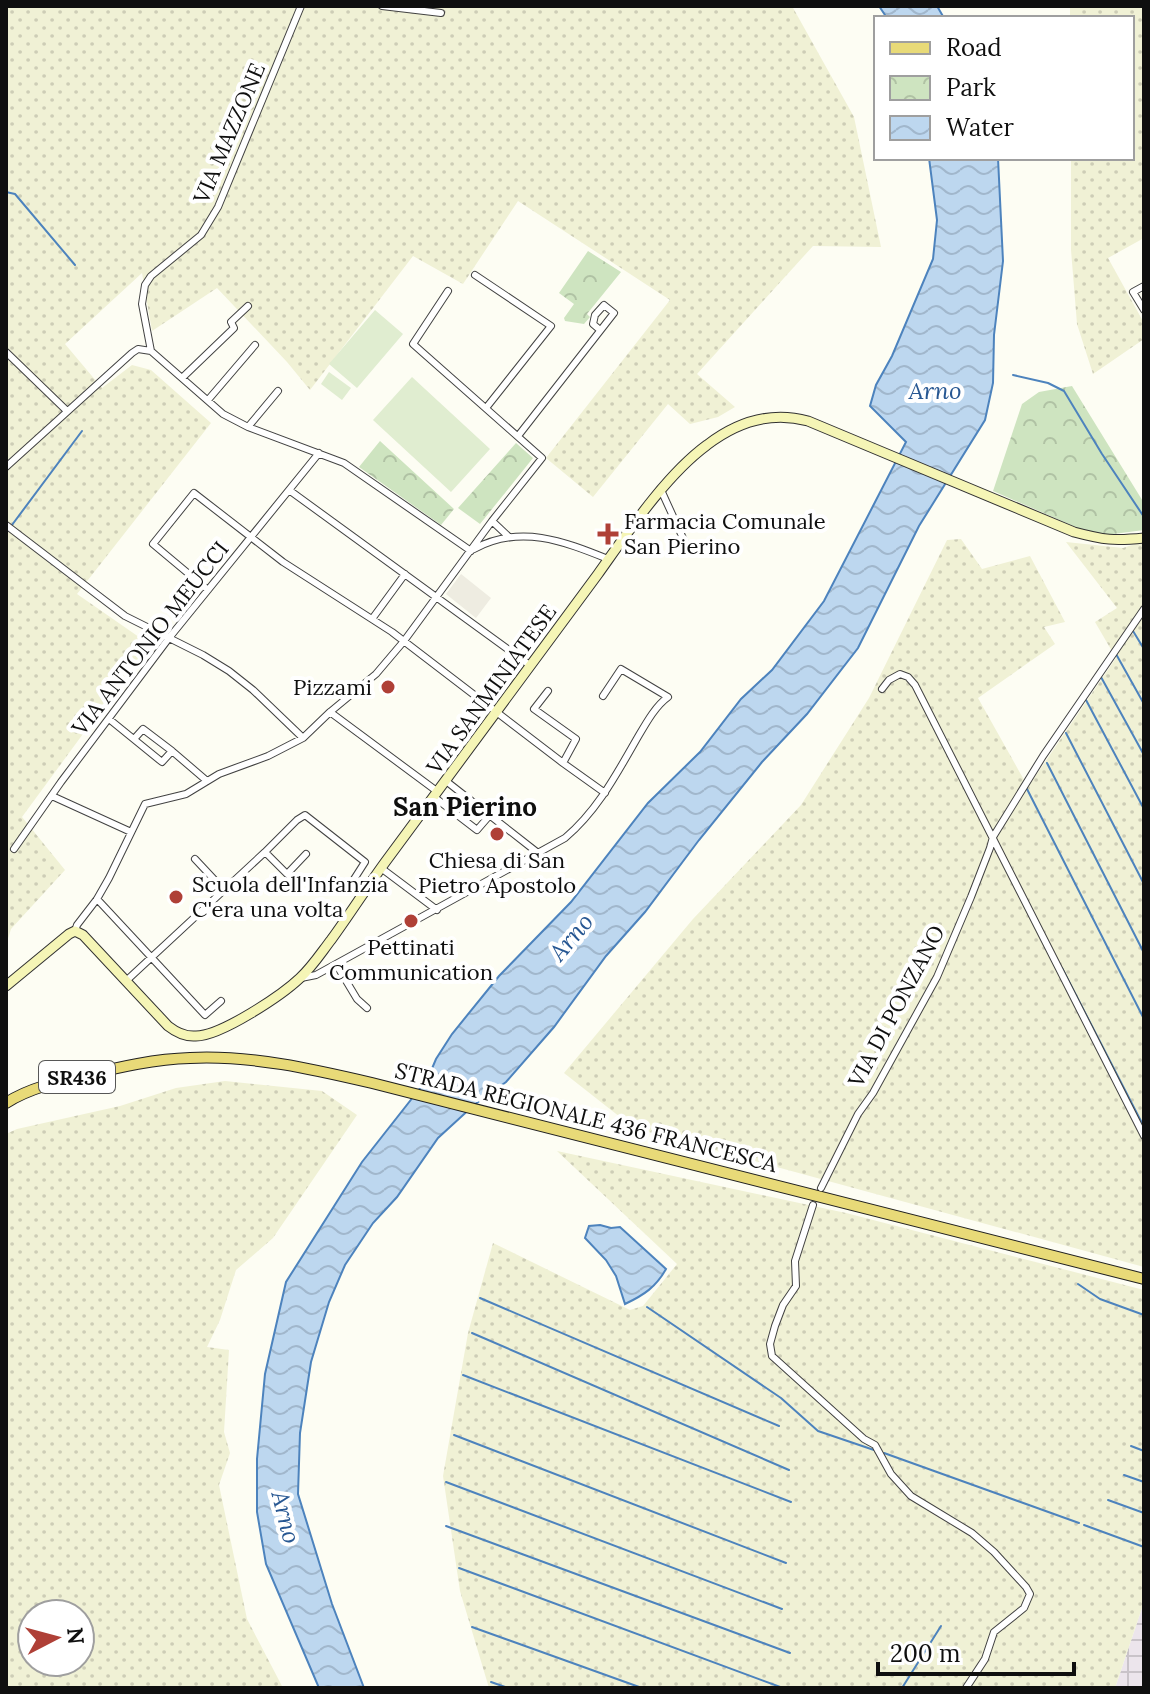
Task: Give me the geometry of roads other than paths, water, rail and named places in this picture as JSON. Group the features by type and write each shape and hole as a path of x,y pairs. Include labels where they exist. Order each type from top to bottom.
{"main road":[{"name":"STRADA REGIONALE 436 FRANCESCA","path":"9,1100 62,1081 185,1058 304,1067 1144,1279"}],"street":[{"name":"VIA MAZZONE","path":"151,351 142,304 145,285 151,276 190,245 218,207 301,6"},
{"path":"382,6 441,13"},
{"path":"475,275 551,326 486,408"},
{"path":"1144,286 1133,292 1144,310"},
{"path":"6,986 75,931 97,899 145,804 186,794 228,769 268,756 303,738 376,674 542,458 413,344 448,291"},
{"path":"182,378 234,328 231,322 248,306"},
{"path":"518,436 600,330"},
{"path":"208,400 255,345"},
{"path":"6,467 132,353 138,349 151,351 223,414 354,469 471,551"},
{"path":"6,352 67,411"},
{"path":"248,427 278,391"},
{"name":"VIA SANMINIATESE","path":"126,981 172,1029 186,1035 201,1036 267,1003 301,978 661,490 704,446 731,429 754,420 789,416 828,428 1074,532 1101,540 1144,538"},
{"name":"VIA ANTONIO MEUCCI","path":"14,849 169,638 319,453"},
{"path":"289,490 531,666"},
{"path":"661,490 687,547"},
{"path":"208,590 153,544 194,493 283,562 404,641 605,793"},
{"path":"492,521 509,537"},
{"path":"6,525 118,611 229,671 303,738"},
{"path":"471,551 483,544 509,537 547,538 608,559"},
{"path":"372,619 405,574"},
{"name":"VIA DI PONZANO","path":"821,1188 858,1114 873,1093 937,977 993,837 1043,756 1144,609"},
{"path":"301,978 316,975 437,910 565,838 583,823 668,697 621,669 603,696"},
{"path":"882,689 889,680 900,674 915,685 1144,1136"},
{"path":"548,691 534,709 576,739 563,763"},
{"path":"330,712 436,794 477,830 490,815"},
{"path":"109,719 162,762 172,751"},
{"path":"134,739 143,729 207,781"},
{"path":"446,781 538,853"},
{"path":"52,796 131,832"},
{"path":"298,808 365,862 349,887"},
{"path":"75,931 126,981 305,815"},
{"path":"265,852 287,874 306,854"},
{"path":"195,859 224,890"},
{"path":"381,868 437,910"},
{"path":"97,899 205,1015 221,1001"},
{"path":"336,964 357,999 367,1008"},
{"path":"813,1205 795,1261 796,1286 783,1305 770,1344 772,1356 880,1452 891,1474 911,1496 972,1533 994,1552 1030,1594 1024,1608 994,1632 985,1659 966,1688"}],"water":[{"path":"879,6 937,6 943,16 886,16"},
{"name":"Arno","path":"929,160 998,160 1003,261 994,335 993,383 985,420 919,526 858,648 807,714 762,762 699,840 645,912 606,956 554,1027 506,1082 474,1105 438,1138 345,1265 329,1302 311,1362 300,1433 298,1494 332,1604 364,1688 319,1688 266,1564 257,1512 257,1459 265,1374 286,1282 362,1162 428,1078 452,1034 499,976 571,902 648,803 700,752 741,699 772,670 824,601 906,442 870,406 876,385 892,356 933,259 937,220"},
{"path":"589,1226 620,1227 666,1269 649,1290 625,1304 616,1276 585,1238"}],"waterway":[{"path":"6,192 15,194 75,265"},
{"path":"1013,375 1048,383 1064,391 1144,517"},
{"path":"6,533 82,431"},
{"path":"1133,631 1144,649"},
{"path":"1116,654 1144,704"},
{"path":"1101,677 1144,755"},
{"path":"1086,700 1144,809"},
{"path":"1066,733 1144,884"},
{"path":"1047,763 1144,953"},
{"path":"1027,789 1144,1019"},
{"path":"1062,968 1144,1127"},
{"path":"1078,1284 1100,1299 1144,1315"},
{"path":"480,1298 779,1426"},
{"path":"647,1307 781,1398 818,1431 874,1450"},
{"path":"472,1333 789,1470"},
{"path":"463,1375 791,1502"},
{"path":"454,1435 786,1563"},
{"path":"1131,1446 1144,1451"},
{"path":"884,1453 1079,1523"},
{"path":"1124,1475 1144,1482"},
{"path":"446,1482 782,1609"},
{"path":"1108,1500 1144,1513"},
{"path":"1084,1525 1144,1547"},
{"path":"446,1526 790,1653"},
{"path":"459,1568 783,1688"},
{"path":"902,1688 941,1626"},
{"path":"472,1627 642,1688"},
{"path":"491,1682 508,1688"}],"place":[{"name":"Farmacia Comunale San Pierino","path":"608,534"},
{"name":"Pizzami","path":"388,687"},
{"name":"Chiesa di San Pietro Apostolo","path":"497,834"},
{"name":"Scuola dell'Infanzia C'era una volta","path":"176,897"},
{"name":"Pettinati Communication","path":"411,921"}],"district":[{"name":"San Pierino","path":"465,806"}]}
